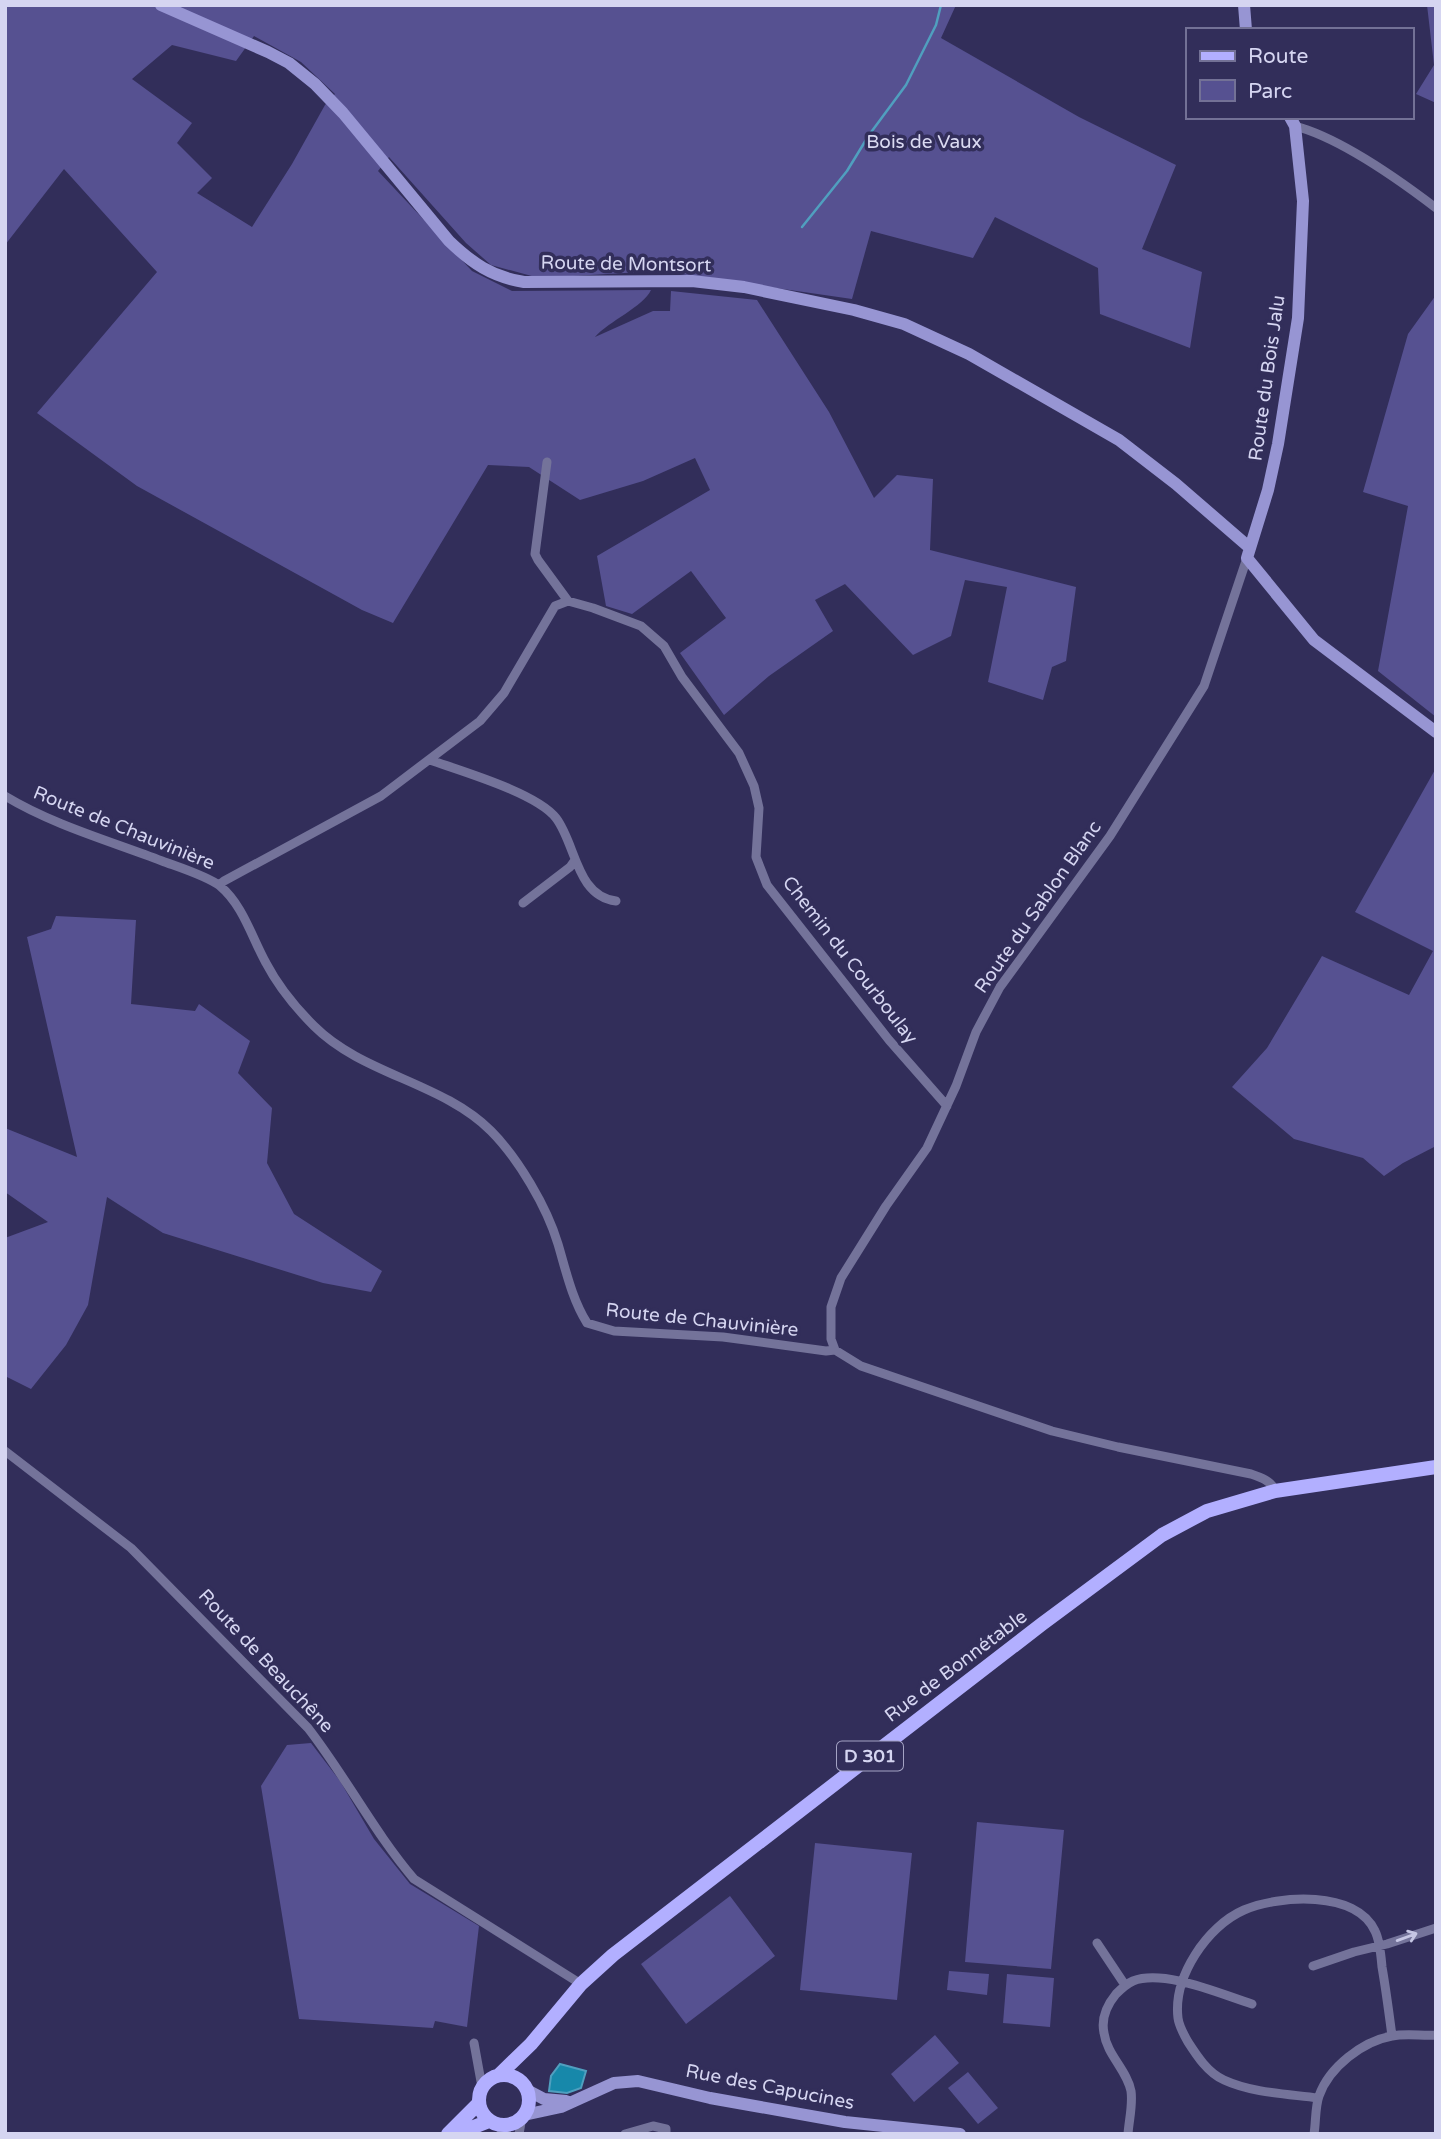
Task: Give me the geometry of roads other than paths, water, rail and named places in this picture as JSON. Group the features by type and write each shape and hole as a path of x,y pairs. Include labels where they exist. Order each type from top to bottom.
{"main road":[{"name":"Rue de Bonnétable","path":"498,2075 531,2045 581,1984 613,1955 1162,1535 1208,1511 1275,1491 1436,1467"},
{"name":"Rue de Bonnétable","path":"525,2087 525,2062 531,2045"},
{"path":"456,2134 492,2122 509,2125 523,2116 528,2106 525,2087 512,2076 498,2075 482,2087 480,2110 492,2122"},
{"path":"448,2134 479,2103"}],"street":[{"name":"Route de Montsort","path":"161,5 279,57 315,84 343,113 449,241 487,272 524,282 692,281 744,287 855,310 904,324 969,354 1119,440 1176,484 1248,553 1314,640 1436,732"},
{"path":"1244,5 1246,28"},
{"name":"Route du Bois Jalu","path":"1248,553 1268,490 1278,444 1298,318 1303,201 1293,121"},
{"path":"1293,121 1387,172 1436,208"},
{"path":"219,885 381,796 480,721 496,702 523,663 555,606 568,601 535,554 547,463"},
{"name":"Route du Sablon Blanc","path":"835,1350 831,1339 831,1307 841,1278 878,1218 927,1148 976,1032 1000,987 1110,836 1203,686 1248,553"},
{"name":"Chemin du Courboulay","path":"568,601 641,626 664,646 682,677 739,753 754,786 759,808 756,857 767,885 889,1040 947,1106"},
{"path":"430,760 496,784 550,811 558,820 575,860 592,890 607,900 616,901"},
{"name":"Route de Chauvinière","path":"5,796 66,825 219,885 235,903 266,965 280,986 315,1027 345,1052 467,1112 491,1131 515,1161 541,1204 557,1241 579,1311 587,1323 614,1331 723,1337 813,1350 835,1350 861,1366 1052,1431 1251,1474 1262,1477 1275,1491"},
{"path":"523,904 570,867 575,860"},
{"name":"Route de Beauchêne","path":"5,1451 131,1548 308,1728 414,1879 581,1984"},
{"path":"1318,2098 1234,2084 1210,2071 1193,2050 1178,2021 1177,2005 1182,1983 1202,1944 1225,1922 1243,1910 1289,1900 1320,1900 1343,1904 1362,1913 1375,1930 1379,1946 1392,2036"},
{"path":"1313,1966 1436,1928"},
{"path":"1097,1943 1125,1985"},
{"path":"1128,2134 1131,2091 1104,2034 1104,2015 1111,2000 1125,1985 1133,1980 1152,1977 1182,1983 1251,2004"},
{"path":"1314,2134 1318,2098 1324,2085 1342,2063 1361,2048 1392,2036 1436,2035"},
{"path":"474,2043 482,2087"},
{"path":"478,2060 486,2070 498,2075"},
{"name":"Rue des Capucines","path":"523,2116 561,2107 614,2083 638,2081 710,2098 845,2122 960,2134"},
{"name":"Rue des Capucines","path":"525,2087 544,2099 577,2100"},
{"path":"519,2134 523,2116"},
{"path":"492,2122 508,2134"},
{"path":"625,2134 653,2126 666,2129 666,2134"}],"water":[{"path":"560,2064 586,2071 581,2088 567,2093 549,2091 551,2076"}],"waterway":[{"path":"802,227 847,171 869,135 906,85 936,25 941,5"}],"park label":[{"name":"Bois de Vaux","path":"924,142"}]}
